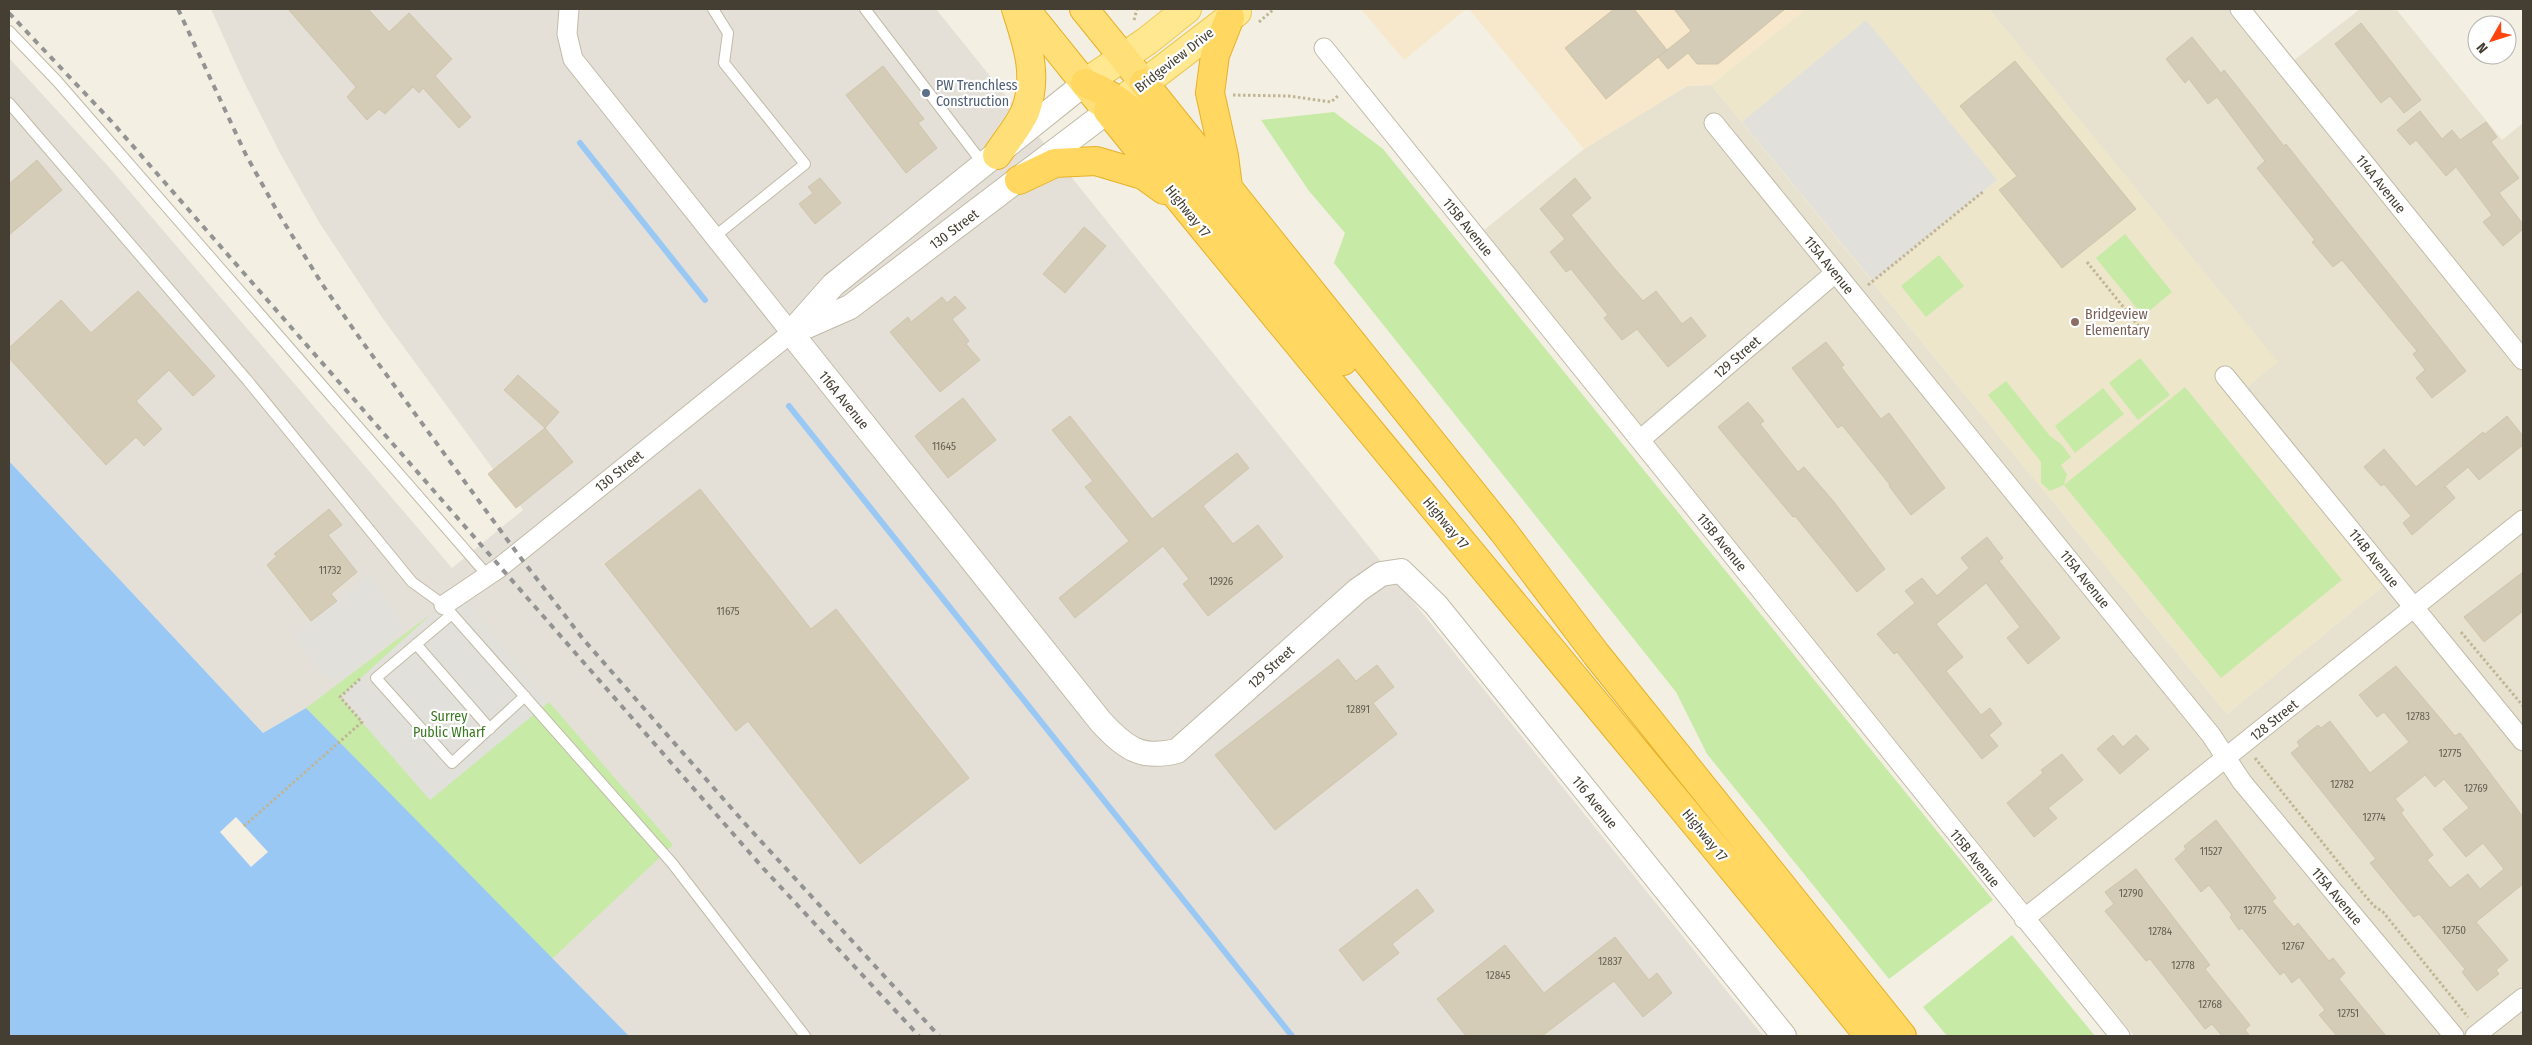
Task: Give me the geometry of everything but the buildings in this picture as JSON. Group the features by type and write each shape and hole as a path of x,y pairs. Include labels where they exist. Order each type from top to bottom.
{"highway":[{"path":"991,160 1024,112 1032,80 1030,51 1016,9"},
{"name":"Highway 17","path":"1025,9 1085,83 1114,106 1182,203 1607,715 1869,1036"},
{"name":"Highway 17","path":"1084,9 1503,531 1596,654 1902,1036"},
{"path":"1228,187 1224,156 1210,93 1215,55 1244,15"},
{"path":"1114,106 1138,118 1214,206 1415,449 1503,531"},
{"path":"1019,180 1055,163 1096,161 1142,175 1182,203"}],"main road":[{"path":"1085,83 1187,9"},
{"name":"Bridgeview Drive","path":"1114,106 1144,83 1244,15"}],"street":[{"name":"116A Avenue","path":"569,9 567,34 572,59 1101,722 1115,737 1140,753"},
{"name":"114A Avenue","path":"2240,9 2523,360"},
{"name":"115B Avenue","path":"1324,48 2120,1036"},
{"name":"130 Street","path":"448,610 459,593 488,576 791,333 832,285 991,160 1085,83"},
{"name":"130 Street","path":"791,333 850,307 1114,106"},
{"name":"115A Avenue","path":"1714,123 2211,735 2248,790 2454,1036"},
{"name":"129 Street","path":"1640,440 1835,273"},
{"name":"114B Avenue","path":"2225,376 2523,741"},
{"name":"128 Street","path":"2024,919 2523,520"},
{"name":"129 Street","path":"1140,753 1158,756 1177,751 1358,590 1381,574 1401,571"},
{"name":"116 Avenue","path":"1401,571 1436,605 1784,1036"},
{"path":"2476,1036 2523,998"}],"lane":[{"path":"713,9 728,33 724,63 806,164 714,237"},
{"path":"865,9 991,160"},
{"path":"9,31 64,89 488,576"},
{"path":"9,104 248,381 412,582 448,610 672,863 806,1036"},
{"path":"448,610 416,644 376,678 452,763 525,696"},
{"path":"416,644 490,729"}],"path":[{"path":"1133,24 1137,9"},
{"path":"1244,15 1274,9"},
{"path":"1225,95 1289,96 1331,102 1353,84"},
{"path":"1864,288 1984,191"},
{"path":"2087,262 2146,335"},
{"path":"244,826 362,722"},
{"path":"2252,754 2362,892 2374,906 2383,912 2469,1018"}],"shaded area":[{"path":"211,9 936,9 1763,1036 629,1036 306,708 263,733 9,461 9,58 108,166 452,568 523,510 381,316 319,222 280,153 242,78"},
{"path":"1361,9 1466,9 1404,60"},
{"path":"1469,9 1806,9 1711,85 1687,86 1584,149"},
{"name":"Bridgeview Elementary","path":"1806,9 1989,9 2278,362 2231,400 2383,586 2227,714 1711,85"},
{"path":"1989,9 2241,9 2288,65 2360,9 2396,9 2502,140 2523,123 2523,1036 2134,1036 1484,230 1584,149 1687,86 1711,85 2227,714 2383,586 2231,400 2277,362"},
{"path":"1866,20 1997,180 1873,281 1742,122"},
{"path":"369,576 405,628 340,682 325,677 293,637"},
{"path":"459,593 549,702 430,800 340,697 429,616"}],"green space":[{"path":"1334,112 1383,149 1993,900 1889,979 1707,754 1676,692 1334,263 1345,233 1309,191 1261,120"},
{"path":"2125,234 2172,292 2143,316 2096,258"},
{"path":"1939,255 1964,286 1926,317 1901,286"},
{"path":"2140,358 2170,395 2138,420 2109,383"},
{"path":"2006,381 2050,436 2061,444 2071,457 2061,465 2067,474 2064,485 2050,491 2041,483 2041,462 1988,395"},
{"path":"2185,387 2342,580 2221,678 2064,485"},
{"path":"2103,388 2124,414 2075,453 2055,426"},
{"name":"Surrey Public Wharf","path":"459,593 549,702 673,845 552,959 306,708"},
{"path":"2012,935 2095,1036 1947,1036 1923,1007"}],"water":[{"path":"9,461 263,733 306,708 629,1036 9,1036"}],"pier":[{"path":"236,817 268,852 251,867 220,832"}],"waterway":[{"path":"580,143 705,300"},
{"path":"789,406 1292,1036"}],"railway":[{"path":"178,9 246,155 277,211 322,284 517,553 583,639 748,827 939,1036"},
{"path":"9,13 112,122 763,868 919,1036"}],"place":[{"name":"PW Trenchless Construction","path":"926,93"},
{"name":"Bridgeview Elementary","path":"2075,322"}]}
